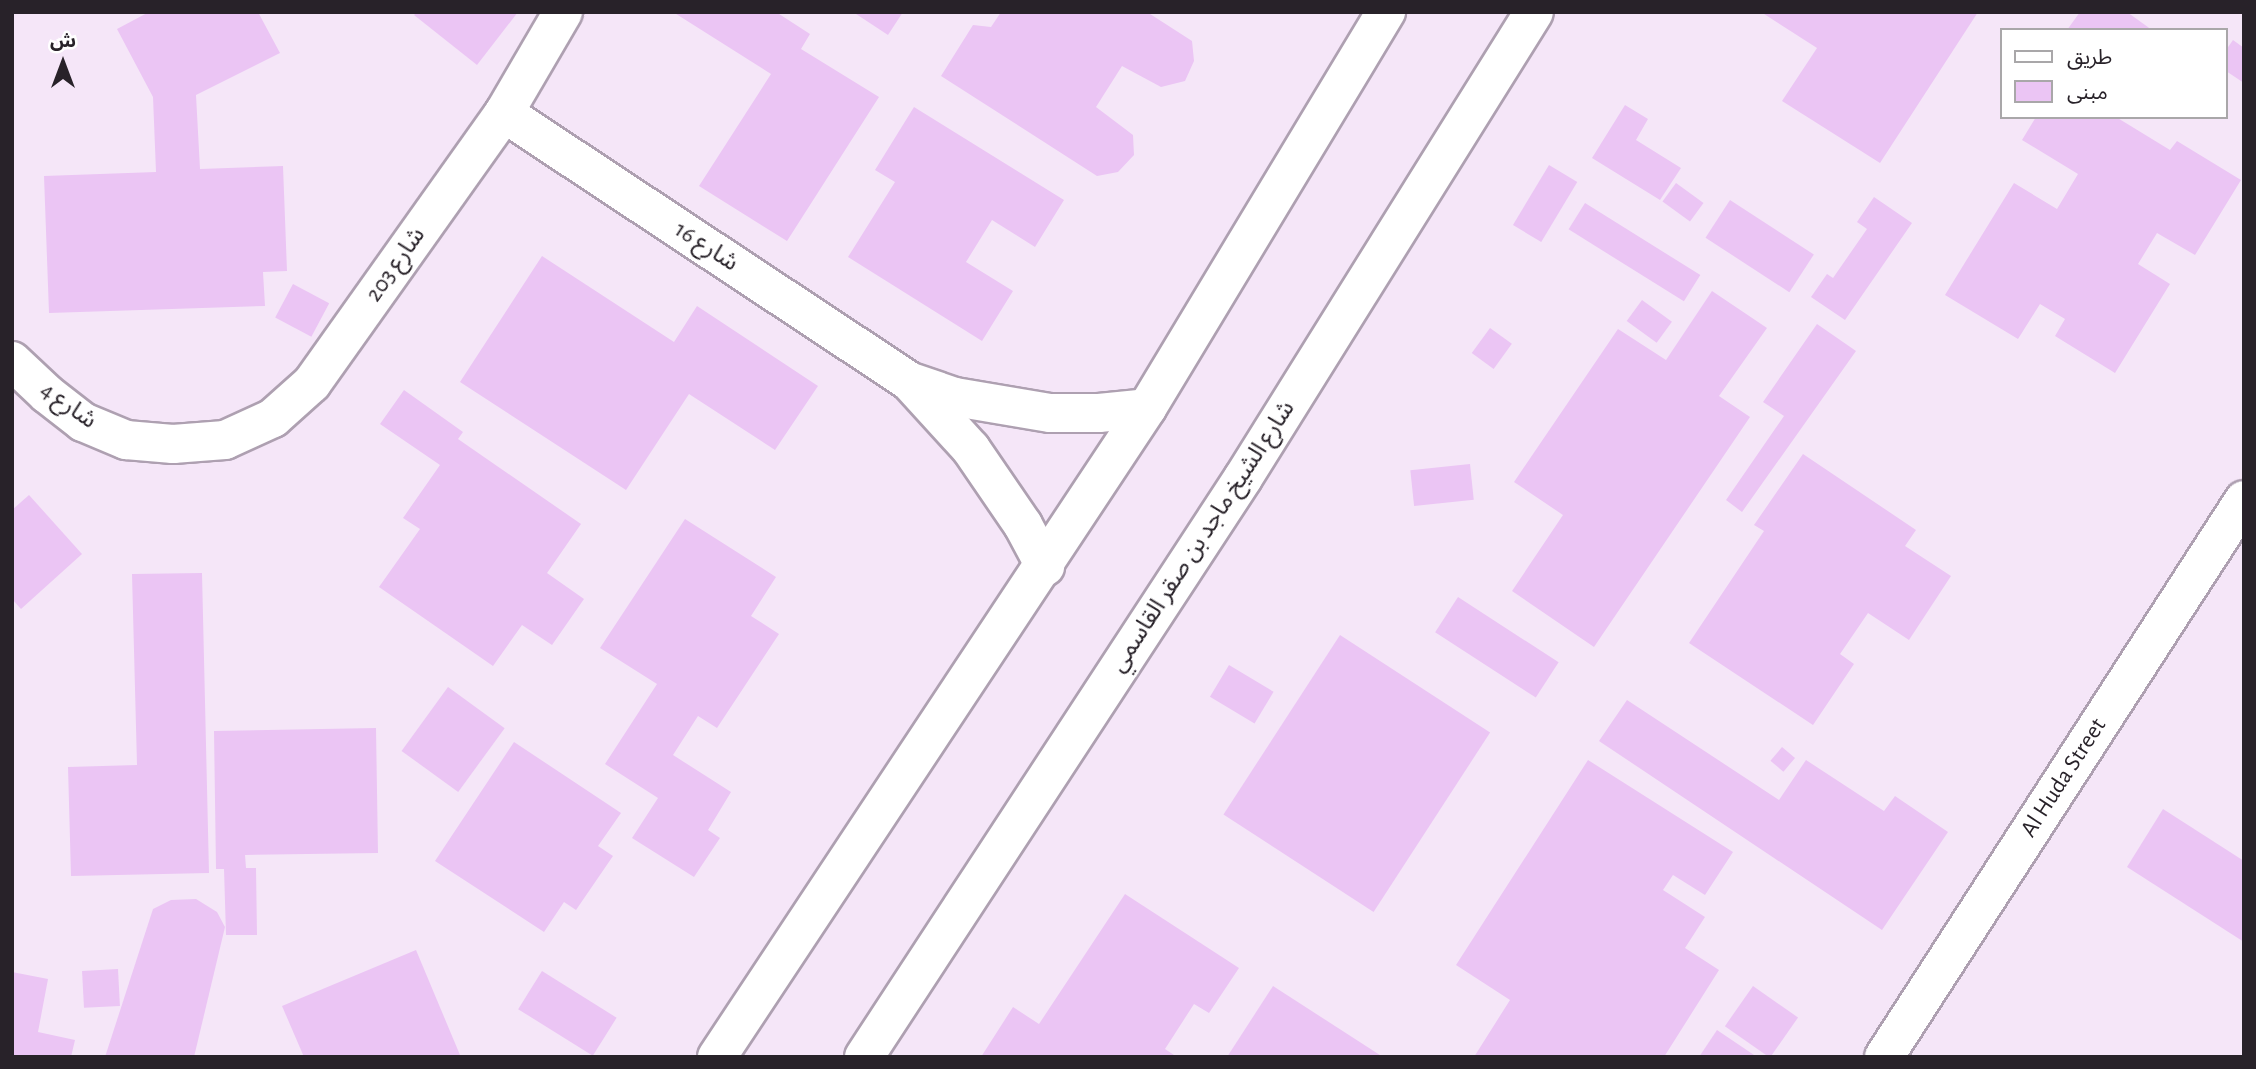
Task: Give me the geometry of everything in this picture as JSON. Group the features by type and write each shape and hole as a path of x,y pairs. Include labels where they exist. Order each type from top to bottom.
{"street":[{"name":"شارع 203","path":"173,444 225,439 261,424 273,418 312,383 504,113 563,12"},
{"path":"717,1057 1045,566 1147,408 1386,12"},
{"name":"شارع الشيخ ماجد بن صقر القاسمي","path":"864,1057 1243,478 1534,12"},
{"name":"شارع 16","path":"504,113 909,381 955,397 1002,408 1050,414 1099,414 1147,408"},
{"name":"شارع 4","path":"12,361 47,394 83,422 126,439 173,444"},
{"name":"شارع 16","path":"909,381 977,458 1023,525 1045,566"},
{"name":"Al Huda Street","path":"1884,1057 2244,500"}],"building":[{"path":"149,12 258,12 280,53 196,95 200,169 283,166 287,271 263,272 265,306 49,313 44,176 156,172 153,97 117,29"},
{"path":"417,12 518,12 477,65 414,15"},
{"path":"673,12 776,12 810,34 801,49 879,97 787,241 699,186 771,74"},
{"path":"853,12 903,12 888,35"},
{"path":"1001,12 1147,12 1192,41 1194,61 1185,81 1161,87 1122,66 1096,107 1133,135 1134,155 1118,172 1097,176 941,76 973,25 991,27"},
{"path":"1761,12 1978,12 1880,163 1782,101 1817,48"},
{"path":"2080,12 2127,12 2149,28 2068,28"},
{"path":"2233,40 2244,48 2244,83 2228,72 2228,47"},
{"path":"1625,105 1648,119 1636,140 1681,168 1660,200 1592,158"},
{"path":"914,107 1064,200 1035,247 992,220 966,262 1013,291 982,341 848,257 895,182 875,170"},
{"path":"2035,119 2119,119 2170,150 2177,141 2241,180 2195,255 2157,233 2138,264 2170,284 2115,373 2055,336 2065,319 2040,304 2018,339 1945,295 2014,183 2057,209 2078,174 2022,140"},
{"path":"1549,165 1577,182 1541,242 1513,225"},
{"path":"1676,183 1704,203 1690,222 1662,202"},
{"path":"1874,197 1912,223 1845,320 1811,297 1827,274 1833,278 1867,229 1857,222"},
{"path":"1730,200 1814,254 1789,292 1705,238"},
{"path":"1585,203 1700,275 1684,301 1569,229"},
{"path":"542,256 674,342 697,306 818,386 775,450 689,394 626,490 460,382"},
{"path":"293,284 329,303 311,337 275,318"},
{"path":"1712,291 1767,328 1719,396 1750,417 1594,647 1512,591 1563,515 1514,482 1618,329 1666,360"},
{"path":"1642,300 1672,322 1657,343 1627,321"},
{"path":"1817,324 1856,351 1742,512 1726,500 1784,416 1763,402"},
{"path":"1490,328 1512,344 1494,369 1472,353"},
{"path":"404,390 463,432 458,439 581,524 547,573 584,599 552,645 522,625 493,666 379,587 420,529 403,518 440,465 380,424"},
{"path":"1803,454 1916,530 1905,546 1951,576 1909,640 1868,613 1840,654 1854,664 1813,725 1689,643 1764,531 1754,525"},
{"path":"1470,464 1474,500 1414,506 1410,470"},
{"path":"29,495 82,554 21,609 12,599 12,510"},
{"path":"685,519 776,577 751,616 779,634 717,728 698,716 673,755 731,792 708,830 720,838 694,877 632,838 658,798 605,764 657,684 600,648"},
{"path":"202,573 209,873 71,876 68,767 137,765 132,574"},
{"path":"1458,597 1559,662 1536,698 1435,632"},
{"path":"1340,635 1490,732 1374,912 1223,814"},
{"path":"1229,665 1274,692 1255,723 1210,697"},
{"path":"448,687 505,728 458,792 402,751"},
{"path":"1627,700 1779,800 1806,760 1884,811 1895,796 1948,832 1882,930 1599,741"},
{"path":"376,728 378,853 245,855 246,868 256,868 257,935 226,935 224,869 216,869 214,731"},
{"path":"514,742 621,813 598,846 613,856 576,910 564,902 544,932 435,861"},
{"path":"1782,747 1795,758 1783,772 1770,761"},
{"path":"1588,760 1733,852 1705,895 1673,875 1663,890 1705,917 1685,948 1719,970 1664,1057 1474,1057 1510,1000 1456,965"},
{"path":"2163,809 2244,861 2244,942 2127,867"},
{"path":"1125,894 1239,968 1209,1013 1194,1004 1165,1049 1177,1057 981,1057 1013,1007 1039,1024"},
{"path":"196,899 217,912 225,927 194,1057 105,1057 153,909 171,900"},
{"path":"416,950 460,1055 304,1057 282,1006"},
{"path":"118,969 120,1006 84,1008 82,971"},
{"path":"542,971 617,1018 593,1056 518,1009"},
{"path":"12,972 48,979 38,1032 75,1040 71,1057 12,1057"},
{"path":"1273,986 1383,1057 1227,1057"},
{"path":"1753,986 1798,1018 1770,1057 1725,1026"},
{"path":"1717,1030 1757,1057 1699,1057"}]}
